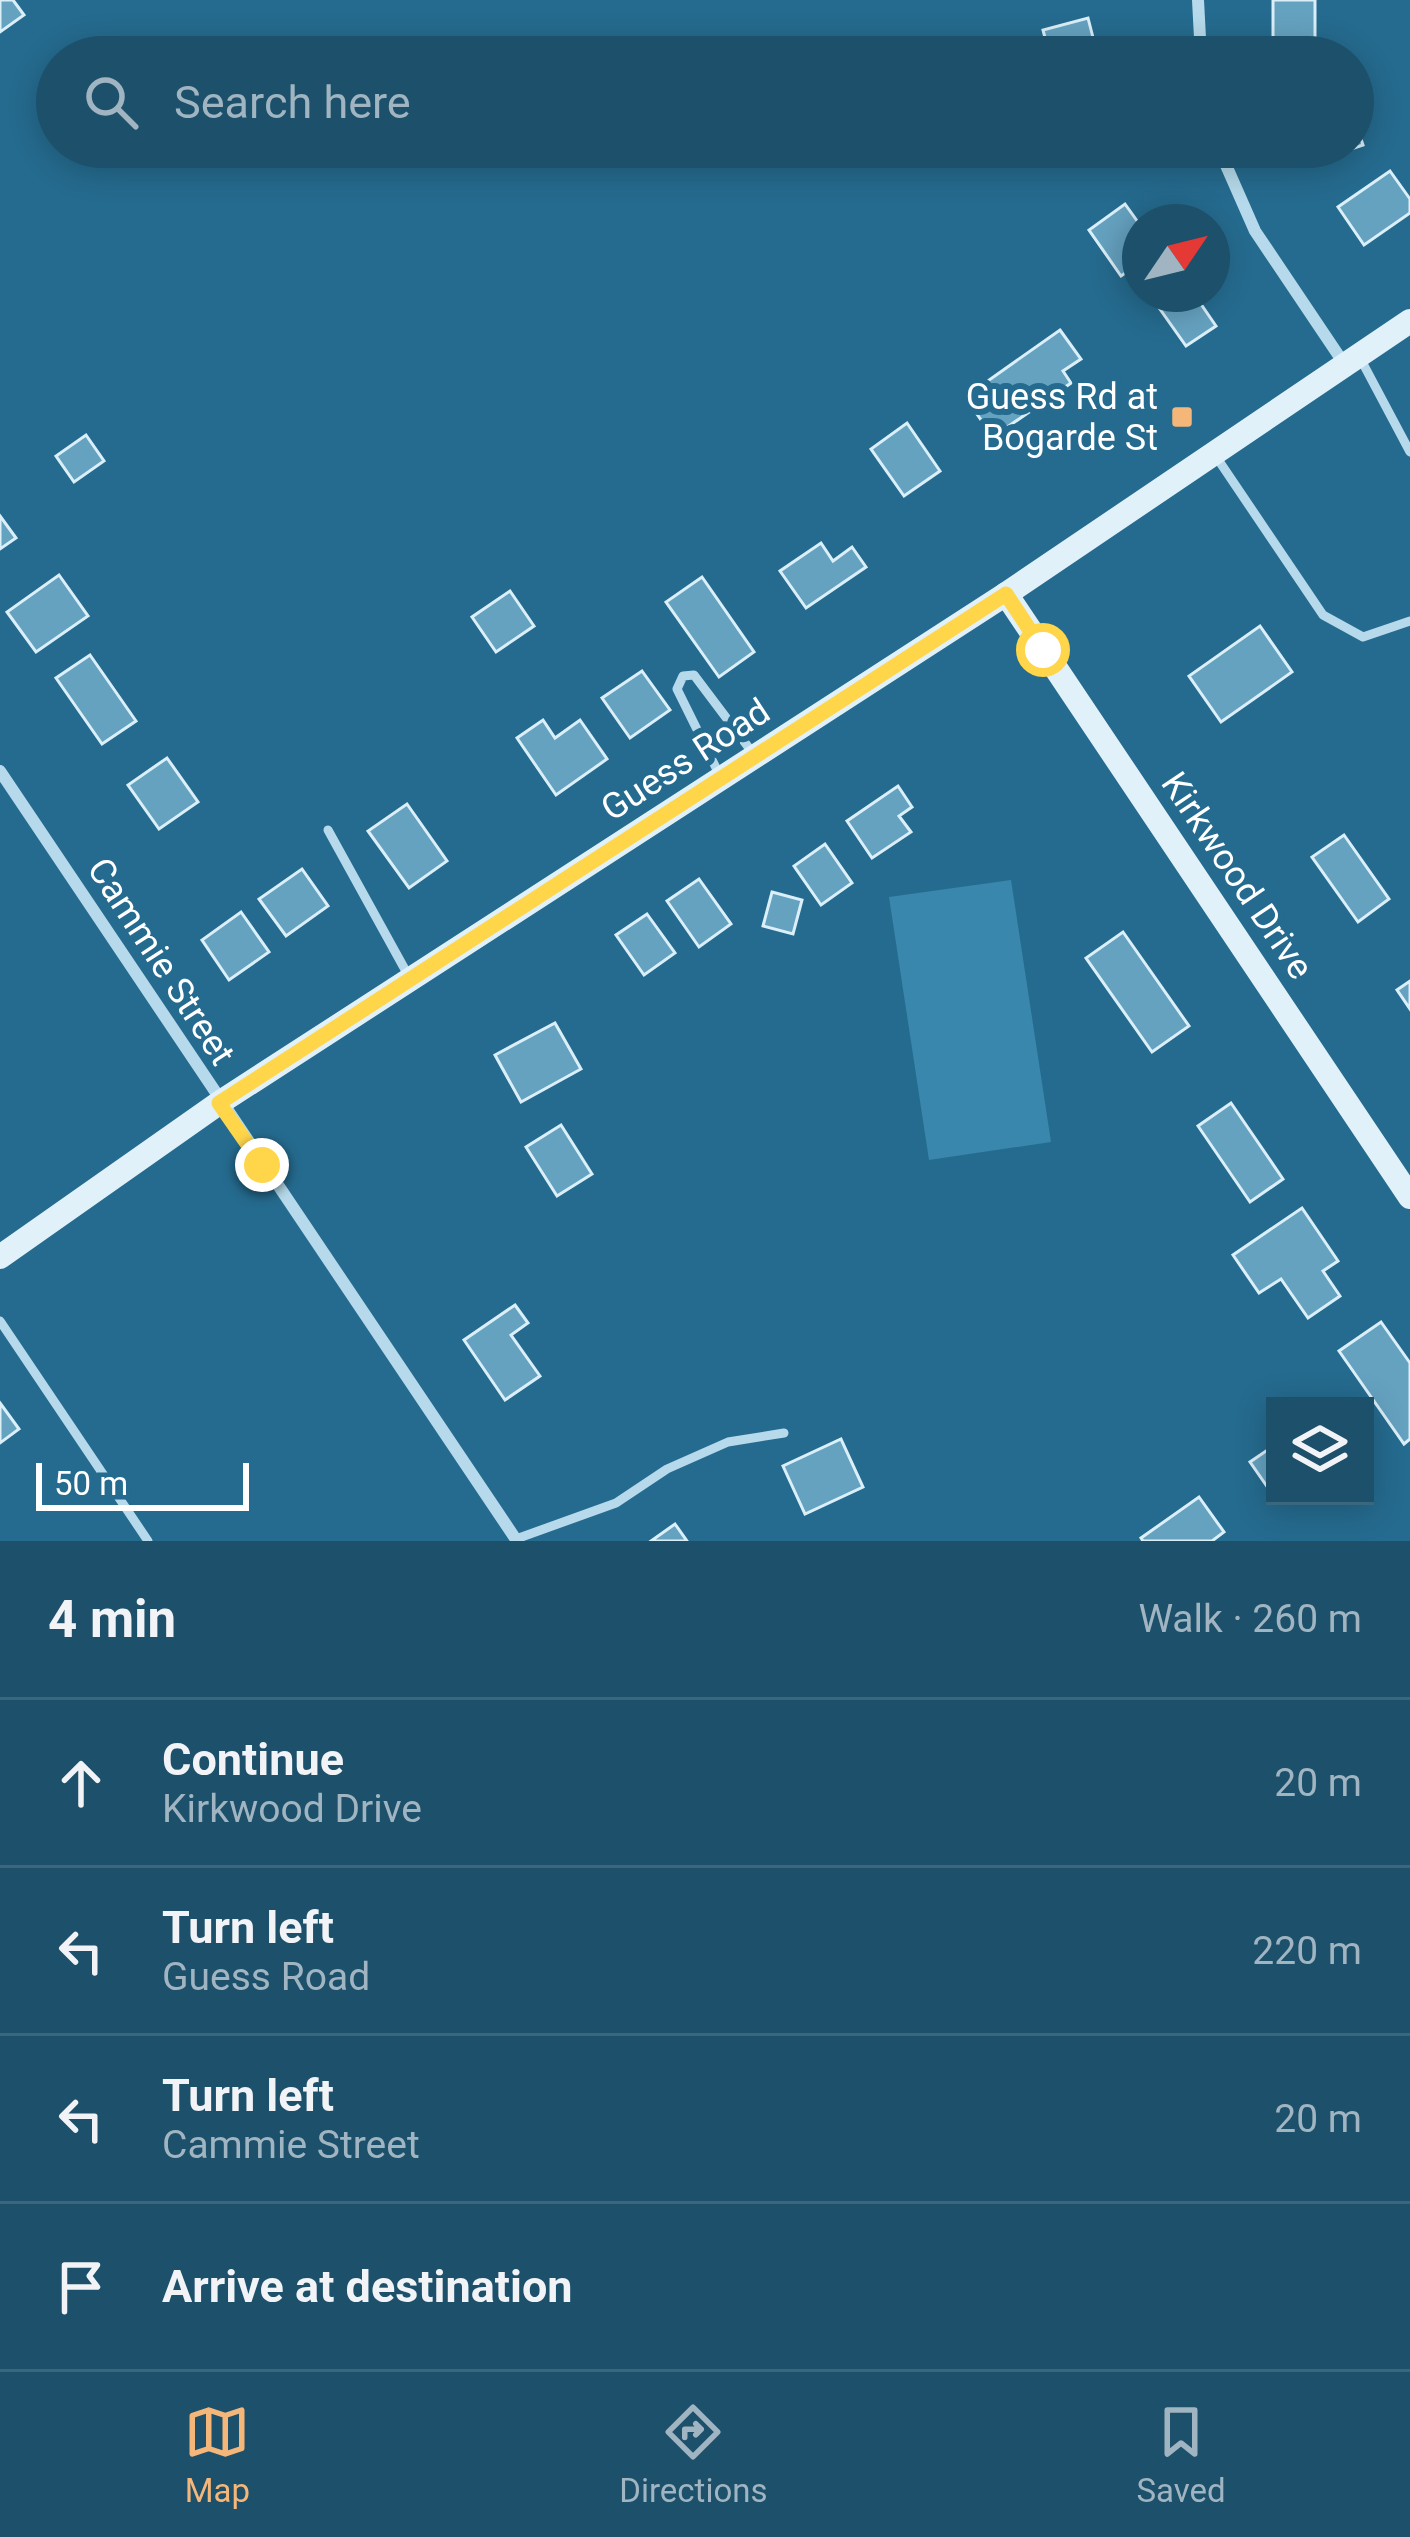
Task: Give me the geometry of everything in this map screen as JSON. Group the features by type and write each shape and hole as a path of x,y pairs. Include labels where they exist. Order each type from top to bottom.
{"main road":[{"name":"Guess Road","path":"0,1257 219,1103 1006,594 1410,321"},
{"name":"Kirkwood Drive","path":"1006,594 1406,1181"}],"street":[{"path":"1198,0 1200,36"},
{"path":"1227,168 1255,231 1352,360"},
{"name":"Cammie Street","path":"0,771 517,1540"}],"lane":[{"path":"1352,360 1410,452"},
{"path":"1214,452 1323,614 1363,637 1410,621"},
{"path":"721,778 676,689 683,676 694,675 755,757"},
{"path":"328,830 411,979"},
{"path":"0,1321 148,1541"},
{"path":"517,1540 616,1503 668,1469 728,1442 784,1433"}],"shaded area":[{"path":"1011,880 1051,1142 929,1160 889,897"}],"building":[{"path":"0,0 13,0 24,15 0,32"},
{"path":"1273,0 1315,0 1315,36 1273,36"},
{"path":"1088,18 1093,36 1045,36 1043,30"},
{"path":"1390,171 1410,199 1410,213 1364,245 1338,207"},
{"path":"1122,206 1122,275 1121,276 1089,230"},
{"path":"1162,312 1206,312 1216,326 1186,346"},
{"path":"1060,330 1081,359 1063,371 1071,383 993,437 965,397"},
{"path":"907,423 940,471 904,496 871,449"},
{"path":"86,435 104,461 74,482 56,456"},
{"path":"0,516 16,538 0,549"},
{"path":"821,543 833,561 852,547 866,567 806,608 780,571"},
{"path":"59,575 88,616 36,652 7,612"},
{"path":"702,577 754,652 719,677 666,602"},
{"path":"510,591 534,626 496,652 472,617"},
{"path":"1260,626 1292,672 1221,722 1189,676"},
{"path":"90,655 136,721 102,744 56,678"},
{"path":"642,671 670,710 630,738 602,698"},
{"path":"543,720 555,738 580,720 607,759 556,795 517,738"},
{"path":"167,758 198,802 159,829 128,785"},
{"path":"898,786 912,807 899,816 911,832 872,858 847,821"},
{"path":"407,804 447,861 409,888 368,831"},
{"path":"1344,835 1389,899 1358,922 1312,857"},
{"path":"825,844 852,883 821,905 794,866"},
{"path":"302,869 328,906 286,936 259,899"},
{"path":"699,879 731,924 699,947 667,901"},
{"path":"772,892 802,900 793,934 763,926"},
{"path":"241,912 269,952 229,980 202,940"},
{"path":"647,914 675,953 644,975 616,935"},
{"path":"1123,932 1189,1026 1152,1052 1086,958"},
{"path":"1410,981 1410,1009 1397,990"},
{"path":"555,1023 581,1069 521,1102 495,1055"},
{"path":"1231,1103 1283,1179 1250,1202 1198,1126"},
{"path":"561,1125 592,1174 557,1196 526,1147"},
{"path":"1302,1208 1338,1261 1323,1271 1340,1296 1308,1318 1281,1279 1259,1293 1233,1255"},
{"path":"515,1305 528,1323 511,1335 540,1376 505,1400 464,1340"},
{"path":"1381,1322 1410,1363 1410,1439 1404,1444 1374,1397 1339,1351"},
{"path":"0,1403 19,1429 0,1443"},
{"path":"841,1439 863,1487 805,1514 783,1466"},
{"path":"1266,1451 1266,1485 1250,1462"},
{"path":"1199,1497 1224,1532 1212,1541 1143,1541 1141,1538"},
{"path":"675,1524 687,1541 651,1541"}],"place":[{"name":"Guess Rd at Bogarde St","path":"1182,417"}],"route":[{"path":"262,1165 219,1103 1006,594 1043,650"}]}
